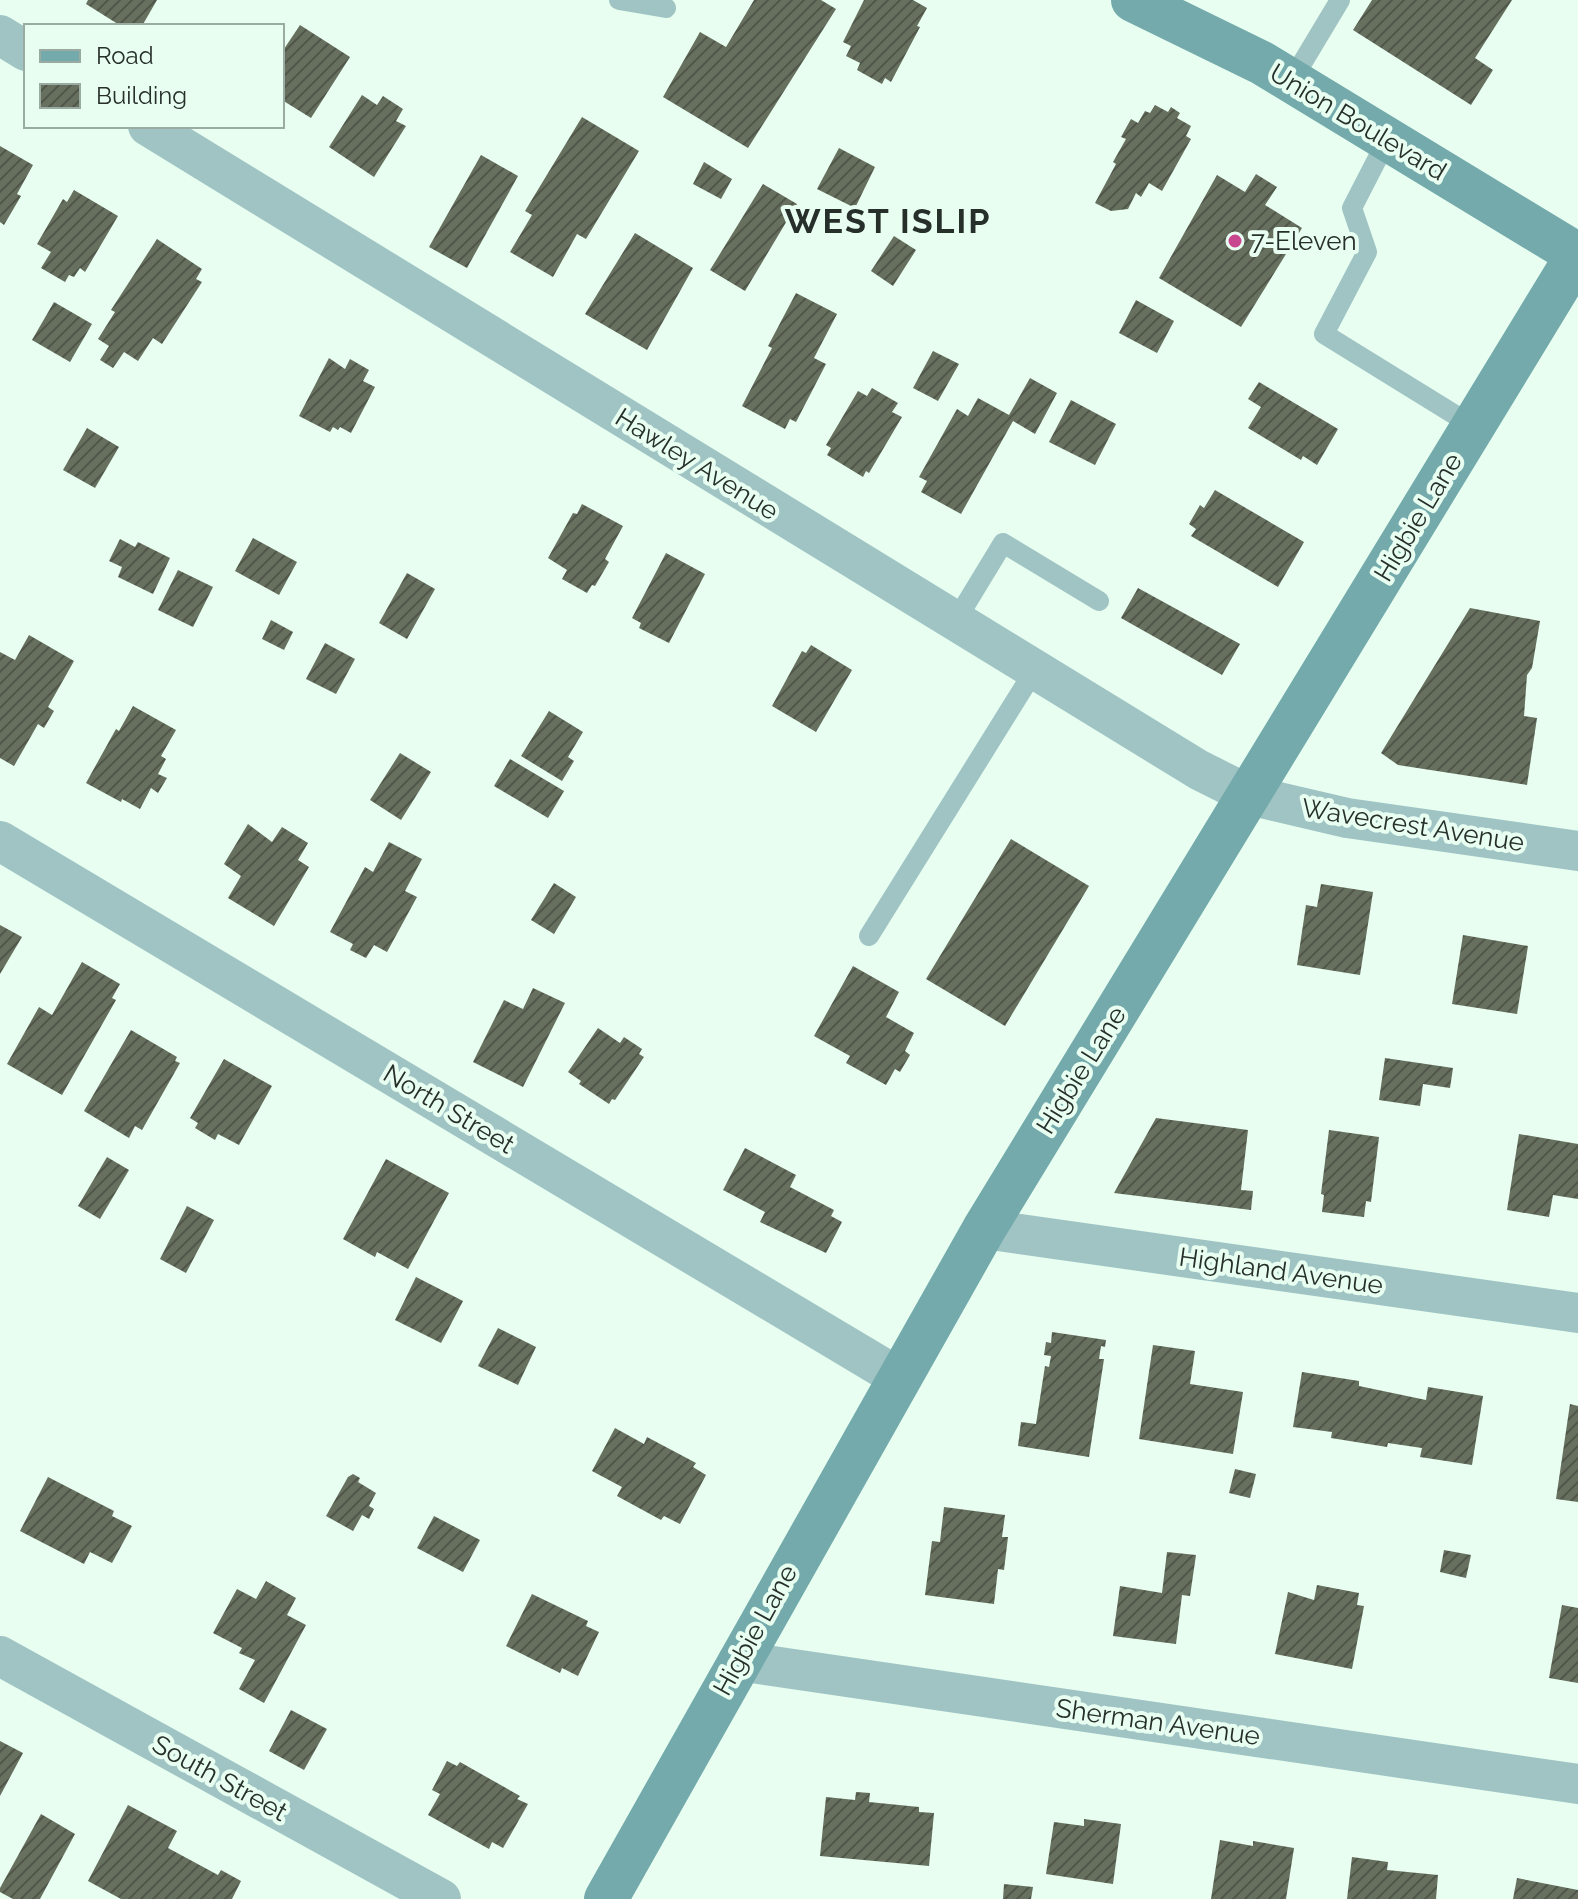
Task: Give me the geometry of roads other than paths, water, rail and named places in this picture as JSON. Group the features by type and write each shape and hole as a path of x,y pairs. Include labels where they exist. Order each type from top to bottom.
{"main road":[{"name":"Union Boulevard","path":"1133,0 1292,80 1478,196 1578,254"},
{"name":"Higbie Lane","path":"606,1899 984,1229 1578,254"}],"street":[{"path":"0,35 24,50"},
{"name":"Hawley Avenue","path":"151,128 1183,762 1249,795"},
{"name":"Wavecrest Avenue","path":"1249,795 1347,818 1578,851"},
{"name":"North Street","path":"0,841 898,1377"},
{"name":"Highland Avenue","path":"984,1229 1578,1313"},
{"name":"South Street","path":"0,1656 441,1899"},
{"name":"Sherman Avenue","path":"738,1661 1578,1784"}],"lane":[{"path":"619,0 666,8"},
{"path":"1292,80 1340,0"},
{"path":"1388,138 1352,208 1367,252 1324,334 1473,426"},
{"path":"955,622 1003,543 1099,601"},
{"path":"869,936 1034,671"}],"place":[{"name":"7-Eleven","path":"1235,241"}],"district":[{"name":"WEST ISLIP","path":"888,221"}]}
